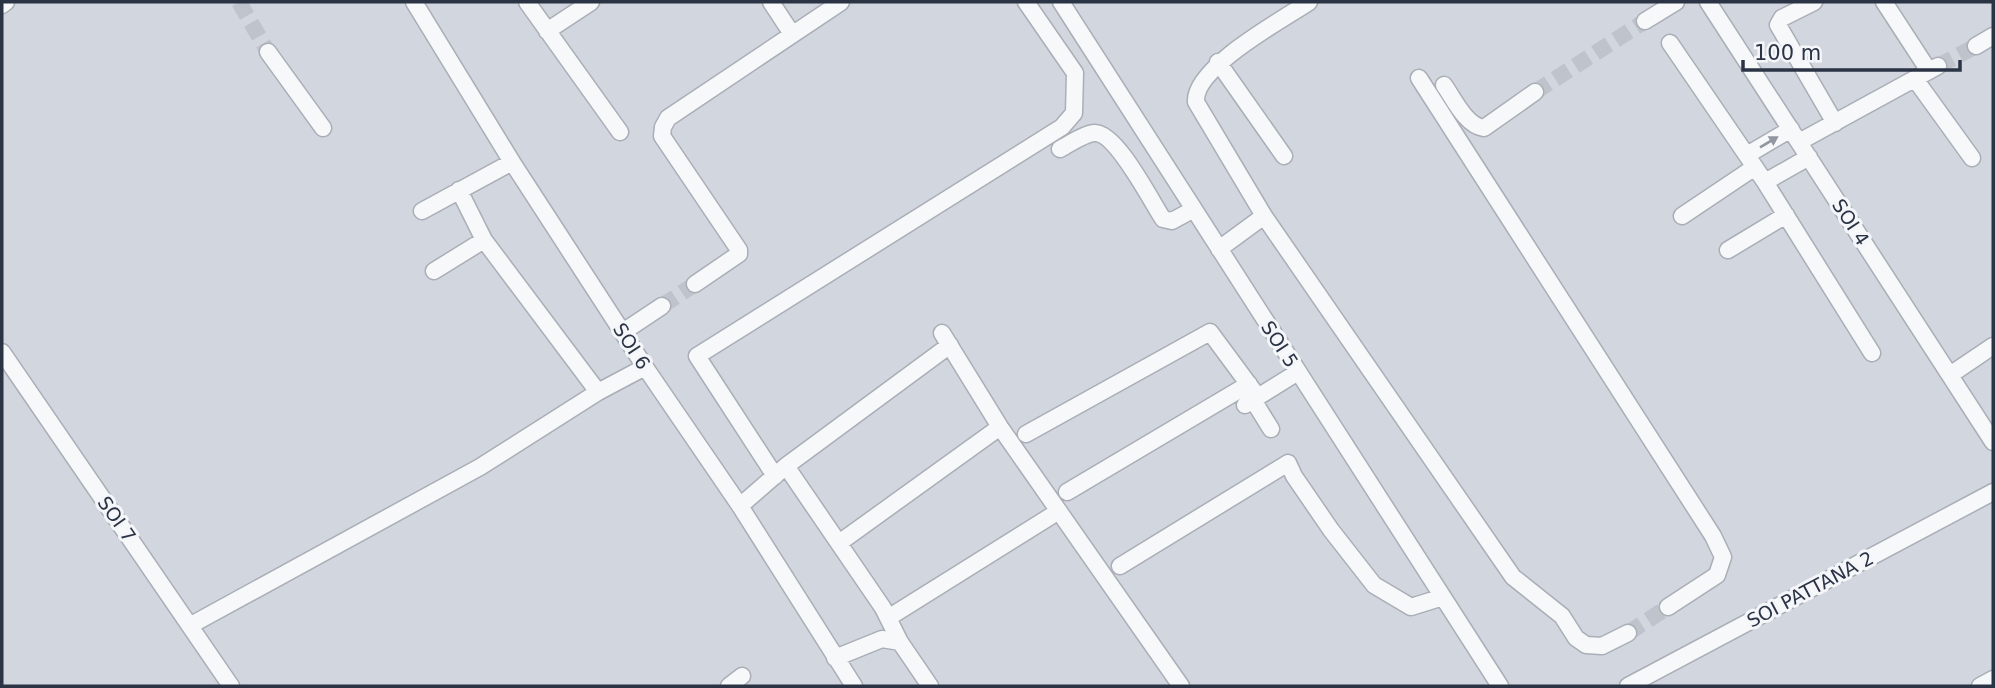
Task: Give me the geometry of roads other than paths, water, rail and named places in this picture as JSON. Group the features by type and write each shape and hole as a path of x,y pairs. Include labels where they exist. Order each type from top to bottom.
{"street":[{"path":"2,5 6,2"},
{"path":"527,2 620,132"},
{"path":"547,31 591,2"},
{"path":"771,2 792,34"},
{"path":"695,284 739,254 739,250 662,136 663,127 668,118 841,2"},
{"path":"930,686 839,543 781,471 697,356 1062,127 1074,113 1075,74 1026,2"},
{"name":"SOI 5","path":"1061,2 1500,686"},
{"path":"1309,2 1218,62 1204,78 1196,93 1196,102 1264,216 1513,577 1562,617 1576,638 1586,645 1602,646 1628,633"},
{"path":"1646,21 1676,2"},
{"name":"SOI 4","path":"1708,2 1993,442"},
{"path":"1814,2 1782,19 1778,24 1835,123"},
{"path":"1884,2 1927,72 1972,158"},
{"name":"SOI 6","path":"418,3 512,162 645,367 740,506 854,686"},
{"path":"1976,46 1993,36"},
{"path":"1670,43 1765,182 1872,354"},
{"path":"268,52 323,128"},
{"path":"1218,62 1284,156"},
{"path":"1682,216 1751,161 1795,135 1835,123 1927,72"},
{"path":"1419,78 1713,536 1723,556 1717,575 1668,607"},
{"path":"1444,85 1471,123 1478,128 1484,128 1535,92"},
{"path":"1060,149 1092,133 1101,133 1115,143 1163,219 1172,221 1194,209"},
{"path":"1765,182 1809,156"},
{"path":"422,211 512,162"},
{"path":"459,190 484,240 598,392"},
{"path":"1728,250 1786,215"},
{"path":"1219,248 1264,216"},
{"path":"434,271 484,240"},
{"path":"622,332 662,306"},
{"path":"1026,433 1210,332 1271,429"},
{"path":"740,506 946,339 1000,427 1181,686"},
{"path":"1950,375 1993,346"},
{"name":"SOI 7","path":"2,352 231,686"},
{"path":"191,625 480,467 598,392 645,367"},
{"path":"1066,492 1298,372"},
{"path":"839,543 1000,427"},
{"path":"1119,566 1288,463 1331,530 1374,585 1411,607 1443,597"},
{"name":"SOI PATTANA 2","path":"1628,686 1993,492"},
{"path":"888,618 1059,511"},
{"path":"835,658 882,639 900,642"},
{"path":"1980,686 1993,679"}],"tunnel":[{"path":"239,2 268,52"},
{"path":"1535,92 1645,21"},
{"path":"1938,66 1976,46"},
{"path":"662,306 695,284"},
{"path":"1628,633 1668,607"}]}
